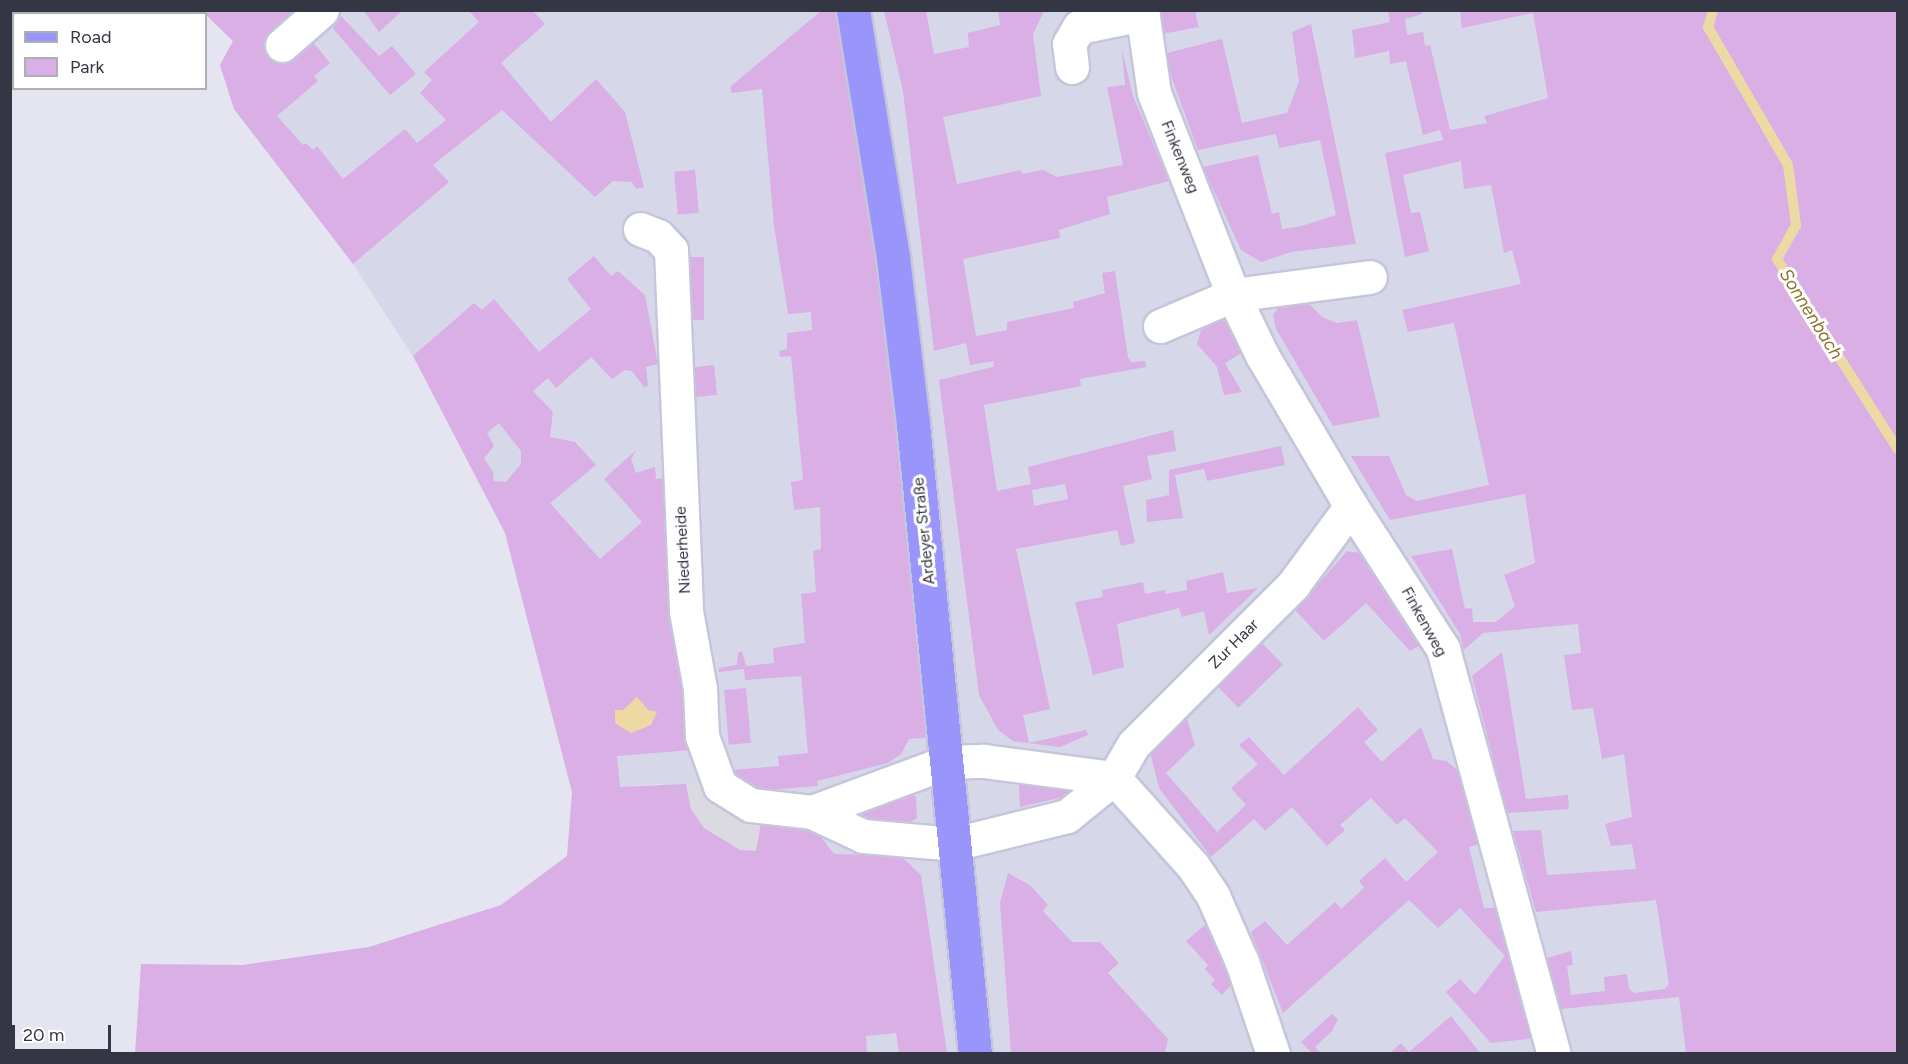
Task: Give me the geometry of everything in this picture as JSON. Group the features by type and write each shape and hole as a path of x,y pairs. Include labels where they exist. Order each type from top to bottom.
{"main road":[{"name":"Ardeyer Straße","path":"853,10 893,258 947,762 975,1053"}],"street":[{"path":"282,45 322,10"},
{"name":"Finkenweg","path":"1072,66 1069,44 1079,27 1142,12 1154,93 1233,295 1262,355 1351,506 1443,650 1554,1053"},
{"name":"Niederheide","path":"640,229 658,236 671,250 687,623 709,763 720,786 751,805 812,812 863,836 954,844"},
{"path":"1160,326 1233,295 1370,277"},
{"name":"Zur Haar","path":"954,844 1067,816 1114,778 1134,744 1293,585 1351,506"},
{"path":"947,762 984,761 1114,778 1193,866 1213,896 1242,962 1273,1053"},
{"name":"Niederheide","path":"812,812 947,762"}],"shaded area":[{"path":"1614,11 1787,1053 668,1053 662,784 572,792 505,533 428,380 340,244 234,109 220,65 233,41 207,16 207,12 203,12"},
{"path":"637,697 648,710 657,712 651,725 631,733 615,723 615,710 623,710"},
{"path":"715,776 764,806 756,851 740,850 704,828 691,809 686,784"}],"green space":[{"path":"1203,10 1195,13 1199,27 1162,34 1162,11"},
{"path":"299,11 282,45 292,58 312,41 330,63 314,76 318,81 277,116 303,145 306,143 313,150 317,146 343,179 405,129 417,143 446,120 420,93 432,80 424,72 479,22 469,11 533,11 545,24 501,63 551,122 596,79 625,112 644,187 636,189 632,182 613,181 595,197 502,110 433,165 449,182 353,264 234,109 220,65 233,41 207,16 207,12 203,12"},
{"path":"364,11 402,11 379,32"},
{"path":"821,11 853,11 944,736 909,739 901,754 888,763 817,781 818,786 766,790 749,787 732,770 779,766 778,756 808,753 801,676 745,680 744,669 719,672 719,668 737,665 738,653 742,651 746,666 774,663 773,648 805,643 801,594 816,592 813,551 821,549 820,507 794,510 791,482 803,480 791,356 780,357 779,351 787,349 787,333 812,330 811,312 788,314 774,226 762,89 732,93 730,87"},
{"path":"884,11 926,11 934,54 969,47 968,33 1000,25 998,11 1044,11 1033,34 1041,96 943,117 957,184 1021,170 1022,174 1043,170 1057,177 1123,165 1107,87 1125,85 1122,50 1133,96 1169,181 1107,197 1110,214 1059,230 1060,238 963,259 976,336 1007,330 1007,322 1074,308 1073,302 1105,293 1102,273 1115,271 1128,357 1131,362 1145,361 1146,367 1080,379 1081,386 984,405 997,491 1031,484 1028,467 1173,430 1176,451 1147,456 1152,479 1123,486 1135,543 1121,546 1117,530 1016,549 1050,709 1023,715 1029,743 1086,730 1088,735 1060,747 1013,741 998,730 979,695 939,380 993,367 994,361 970,365 966,343 934,351 903,91","holes":["1065,484 1068,499 1034,506 1032,490"]},
{"path":"1388,11 1421,11 1422,14 1405,19 1407,35 1423,32 1425,46 1430,45 1450,130 1487,123 1484,116 1548,98 1533,13 1462,28 1460,11 1897,11 1897,1053 1686,1053 1679,997 1561,1009 1547,958 1571,951 1573,965 1567,966 1571,995 1605,991 1604,977 1627,974 1629,989 1635,993 1665,989 1669,984 1656,900 1536,912 1513,831 1541,830 1547,875 1636,869 1632,844 1611,846 1605,824 1632,817 1624,754 1602,759 1593,708 1572,710 1564,655 1581,653 1578,624 1483,633 1464,650 1460,634 1411,556 1452,549 1465,609 1472,608 1473,622 1496,622 1515,606 1504,575 1535,563 1525,494 1390,520 1351,456 1389,456 1406,495 1417,501 1489,485 1454,323 1408,332 1402,310 1521,284 1512,250 1504,253 1491,185 1464,189 1461,161 1403,175 1411,213 1420,212 1429,251 1405,257 1385,153 1443,140 1440,130 1423,135 1406,61 1390,64 1389,51 1355,58 1352,30 1390,22"},
{"path":"341,16 379,56 392,46 416,74 390,95 330,25"},
{"path":"1311,24 1356,244 1291,252 1261,262 1241,250 1203,167 1258,155 1272,214 1279,212 1282,229 1302,226 1336,215 1320,140 1279,148 1276,134 1198,150 1163,54 1222,39 1242,123 1287,113 1299,81 1292,32"},
{"path":"695,170 699,213 678,215 674,172"},
{"path":"594,256 611,276 618,271 645,295 658,364 646,367 648,386 644,387 632,371 625,370 612,379 591,357 556,388 548,378 533,391 553,412 550,437 575,442 596,465 550,503 600,559 642,522 604,479 636,450 631,459 636,473 655,467 656,479 673,476 669,622 681,665 692,750 617,756 620,787 686,784 691,809 810,823 834,854 901,856 921,875 947,1053 899,1053 896,1033 866,1036 867,1054 135,1054 141,964 242,965 369,947 501,905 567,856 572,792 505,533 413,356 474,303 482,310 494,299 539,352 591,309 567,279","holes":["499,423 521,451 521,464 506,482 493,481 494,474 484,458 494,446 487,433"]},
{"path":"682,257 704,257 704,320 682,320"},
{"path":"1285,300 1305,300 1322,317 1337,323 1357,320 1380,417 1333,426 1276,329 1273,315"},
{"path":"1218,318 1227,323 1245,351 1225,363 1242,392 1224,395 1217,367 1197,344 1203,324"},
{"path":"714,365 717,395 694,397 691,367"},
{"path":"1281,446 1285,465 1207,481 1204,469 1175,475 1183,518 1147,522 1146,500 1169,495 1169,470"},
{"path":"1347,551 1364,554 1424,643 1410,651 1366,603 1324,641 1295,610"},
{"path":"1223,572 1227,593 1258,588 1209,635 1204,611 1182,617 1179,608 1117,624 1124,667 1093,675 1075,602 1103,597 1102,590 1143,582 1145,594 1165,590 1165,594 1187,590 1186,581"},
{"path":"1262,643 1283,665 1238,708 1217,686"},
{"path":"1502,652 1526,799 1568,795 1569,809 1507,813 1472,676"},
{"path":"746,688 751,743 729,745 724,690"},
{"path":"1358,707 1378,730 1364,742 1382,762 1421,727 1433,759 1446,761 1464,775 1483,843 1469,847 1484,908 1502,908 1537,1038 1491,1043 1446,992 1460,979 1475,995 1505,956 1460,908 1438,928 1409,900 1283,1013 1251,932 1265,921 1287,945 1335,902 1341,909 1364,888 1359,881 1385,858 1406,882 1438,852 1405,818 1397,825 1371,798 1340,825 1345,830 1327,846 1292,807 1265,831 1254,819 1211,857 1159,788 1151,756 1157,742 1186,716 1195,745 1166,773 1220,835 1218,831 1246,805 1231,788 1258,764 1239,745 1249,737 1284,775"},
{"path":"1053,781 1071,782 1076,794 1020,807 1019,785"},
{"path":"906,790 916,797 917,818 905,826 851,822 848,808"},
{"path":"1008,873 1031,886 1048,905 1043,911 1072,942 1100,942 1119,963 1108,973 1168,1039 1165,1053 1011,1053 1000,903"},
{"path":"1206,924 1232,984 1222,995 1211,984 1215,980 1205,969 1208,965 1186,941"},
{"path":"1332,1014 1338,1019 1332,1031 1315,1047 1321,1053 1312,1053 1301,1042"},
{"path":"1451,1016 1480,1053 1390,1053 1401,1043 1409,1052"}],"waterway":[{"name":"Sonnenbach","path":"1713,10 1708,27 1788,165 1796,225 1777,259 1898,450"}]}
